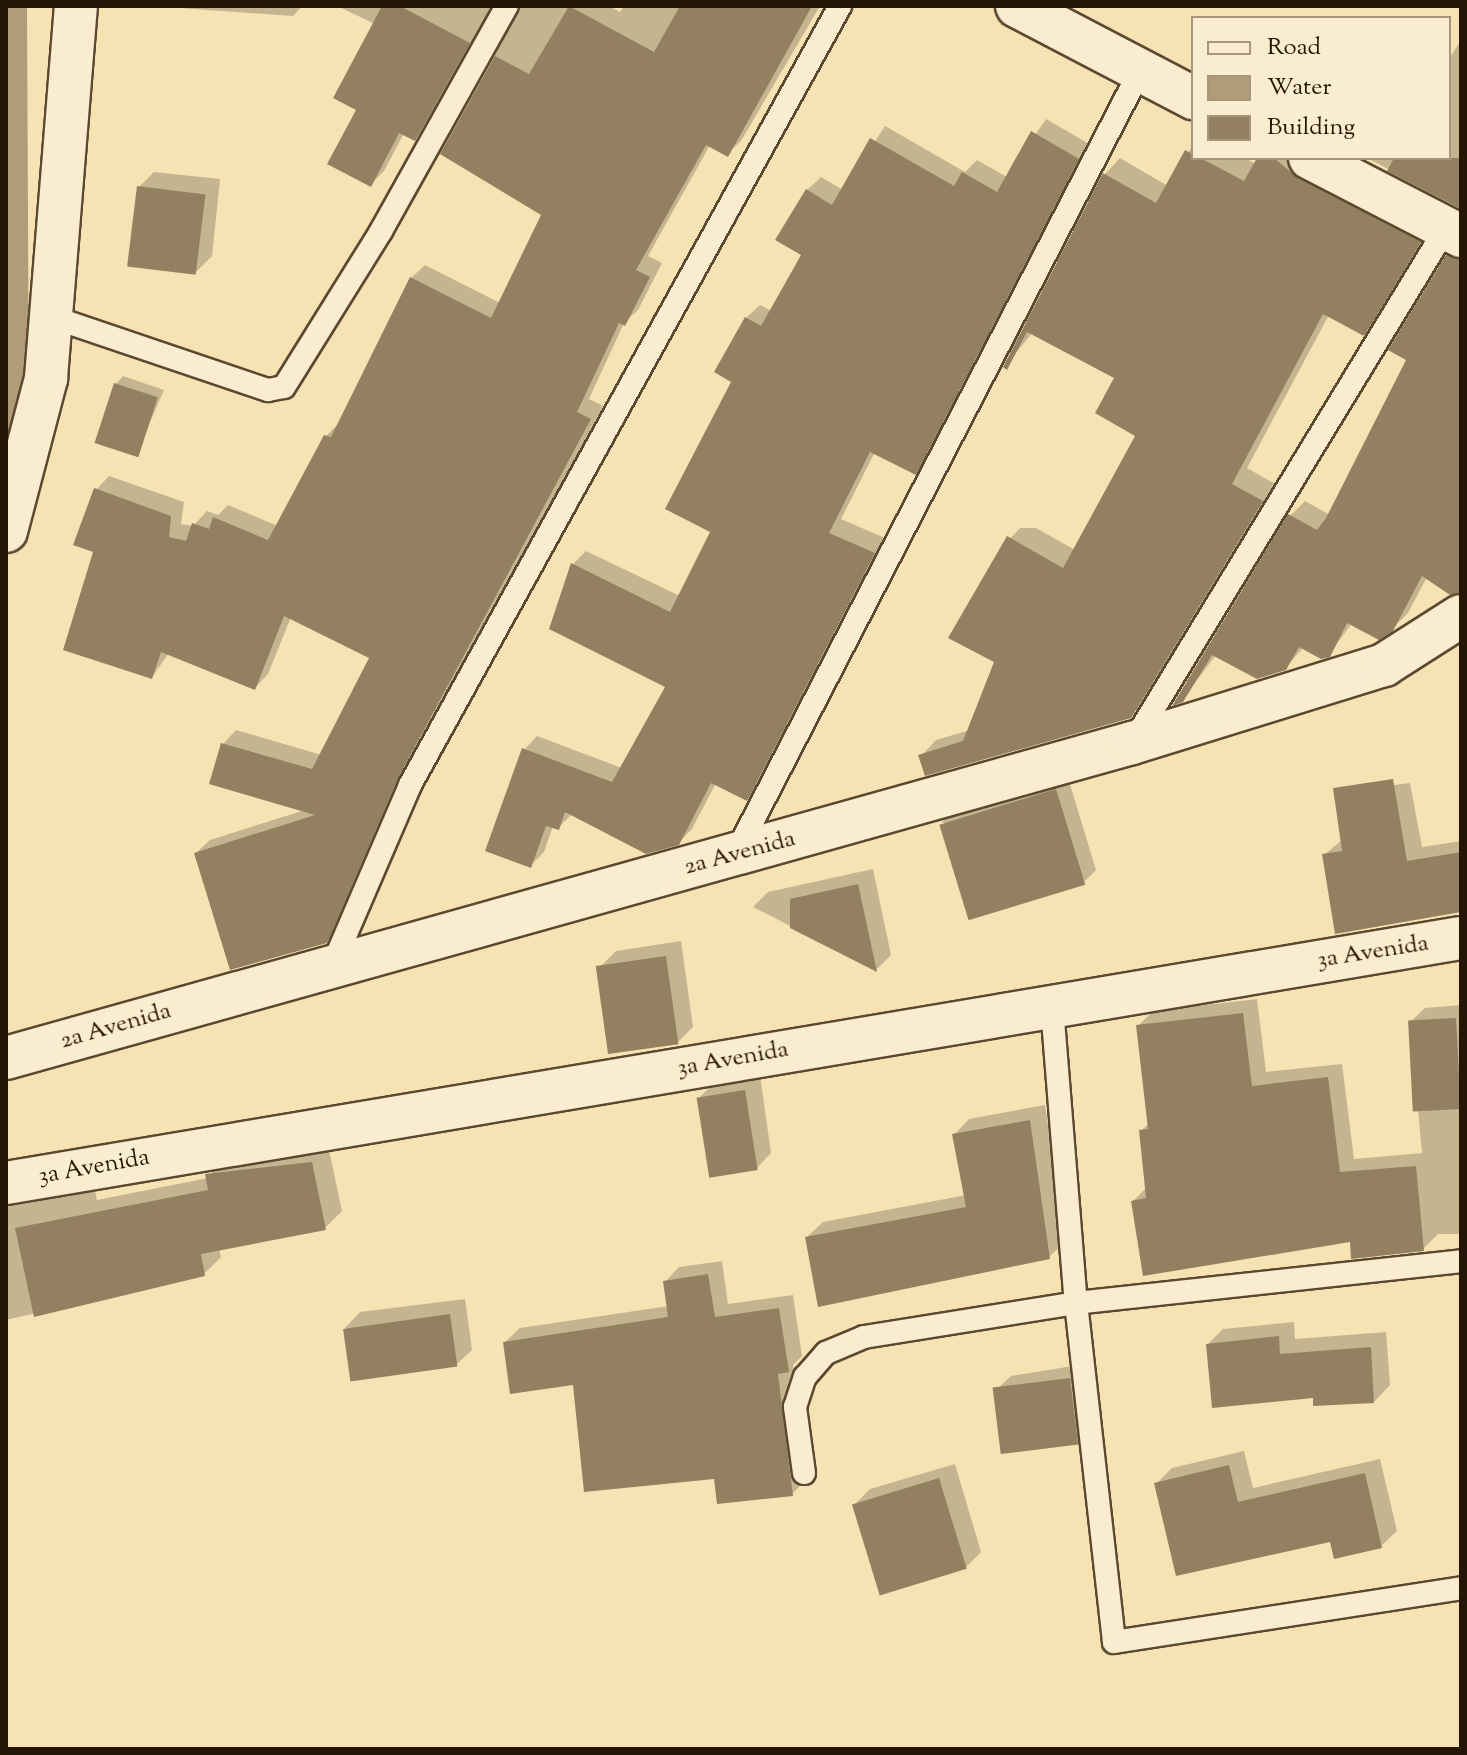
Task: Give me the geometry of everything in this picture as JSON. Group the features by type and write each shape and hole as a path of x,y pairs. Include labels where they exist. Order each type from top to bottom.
{"street":[{"path":"6,531 46,378 76,6"},
{"path":"1017,6 1191,97"},
{"path":"1314,160 1454,232"},
{"name":"2a Avenida","path":"6,1058 333,964 734,856 1132,743 1384,665 1461,616"},
{"name":"3a Avenida","path":"6,1183 1461,938"}],"lane":[{"path":"52,317 268,390 284,387 381,231 507,6"},
{"path":"333,964 410,785 840,6"},
{"path":"734,856 1140,71"},
{"path":"1132,743 1454,232"},
{"path":"1052,1007 1076,1303 1114,1642 1461,1588"},
{"path":"804,1473 795,1407 805,1377 826,1353 864,1337 1076,1303 1461,1261"}],"water":[{"path":"6,6 27,6 29,431 6,506"}],"building":[{"path":"382,6 400,6 470,43 415,141 399,133 371,187 327,164 356,110 333,98"},
{"path":"569,6 654,52 680,6 812,6 728,157 706,145 636,270 650,277 625,326 619,323 577,412 591,419 398,778 327,943 230,970 194,853 315,815 209,784 221,743 312,769 369,658 284,616 255,690 161,652 152,679 63,650 93,552 73,545 94,488 171,516 169,537 186,541 192,523 209,529 213,517 268,540 324,435 331,437 410,277 491,318 541,215 440,154 495,56 529,74"},
{"path":"1031,131 1079,159 916,475 870,452 829,533 875,553 747,801 711,783 679,845 646,854 565,812 559,830 546,826 531,868 485,851 522,748 612,782 665,687 549,629 571,563 670,612 710,532 665,509 731,382 714,372 745,317 761,326 801,255 775,240 806,189 832,205 870,138 954,186 962,172 997,192"},
{"path":"1185,150 1191,153 1191,160 1204,160 1244,181 1256,160 1276,160 1299,179 1421,242 1364,336 1323,314 1232,484 1263,501 1131,718 925,776 918,755 963,741 994,662 948,638 1007,536 1063,568 1135,436 1095,413 1114,378 1027,332 1007,370 1003,367 1103,173 1156,203"},
{"path":"1461,158 1461,209 1387,171 1393,160"},
{"path":"137,186 205,194 196,275 127,266"},
{"path":"1446,255 1461,260 1461,592 1450,595 1422,576 1393,631 1379,640 1347,623 1330,657 1321,659 1299,647 1286,670 1257,679 1212,655 1183,702 1172,706 1288,514 1317,530 1326,518 1406,360 1388,350"},
{"path":"114,383 158,397 138,457 95,443"},
{"path":"1393,779 1407,861 1461,852 1461,912 1335,934 1322,854 1342,851 1333,788"},
{"path":"1056,789 1085,885 969,920 939,825"},
{"path":"858,884 877,972 790,928 790,899"},
{"path":"666,956 678,1044 608,1054 596,966"},
{"path":"1243,1013 1252,1086 1328,1077 1340,1172 1416,1166 1424,1251 1351,1259 1350,1242 1143,1276 1131,1201 1146,1198 1139,1130 1148,1129 1136,1025"},
{"path":"1456,1018 1461,1109 1413,1111 1408,1021"},
{"path":"745,1090 758,1170 709,1178 697,1098"},
{"path":"1030,1120 1050,1259 818,1307 805,1237 966,1207 952,1134"},
{"path":"312,1162 326,1230 201,1254 205,1276 34,1317 15,1228 208,1190 205,1174"},
{"path":"708,1274 715,1317 779,1308 789,1372 778,1374 793,1496 717,1504 714,1479 584,1492 573,1385 510,1394 503,1342 668,1317 663,1281"},
{"path":"450,1314 457,1366 350,1382 343,1329"},
{"path":"1279,1336 1280,1354 1371,1347 1374,1403 1313,1406 1313,1398 1212,1408 1206,1344"},
{"path":"1070,1378 1078,1445 1001,1454 993,1388"},
{"path":"1229,1465 1238,1502 1365,1473 1382,1548 1334,1559 1330,1542 1176,1576 1154,1483"},
{"path":"939,1478 967,1569 880,1595 852,1505"}]}
